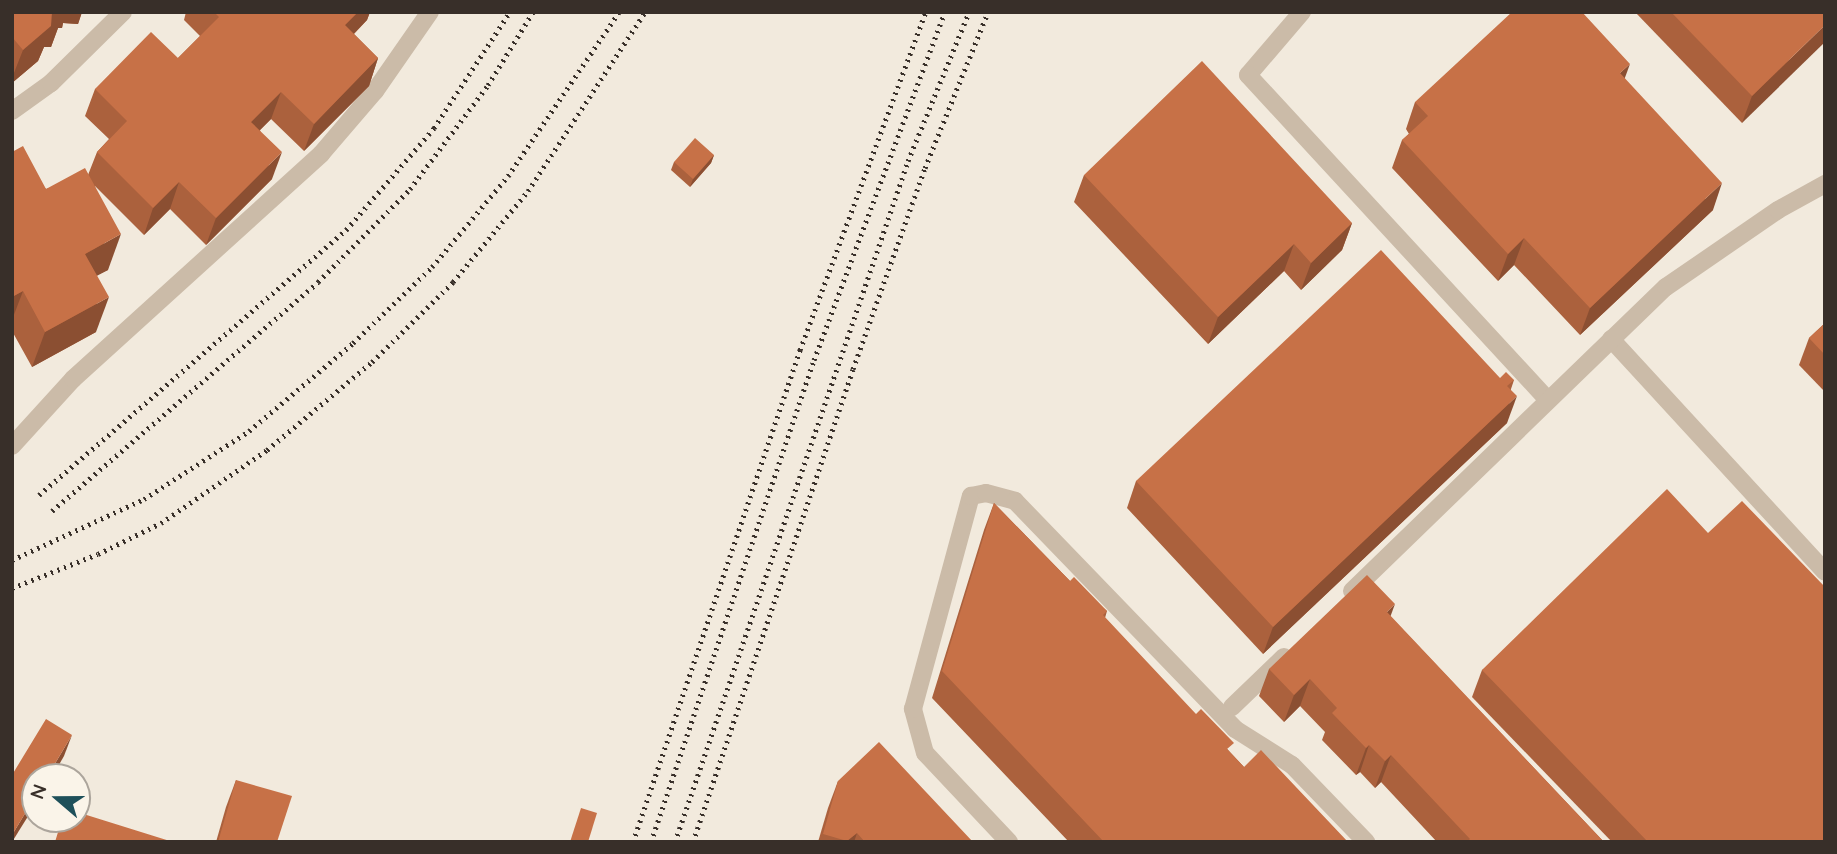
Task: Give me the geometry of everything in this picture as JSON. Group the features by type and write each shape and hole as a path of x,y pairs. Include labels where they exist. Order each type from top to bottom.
{"street":[{"path":"12,111 51,83 123,12"},
{"path":"12,446 73,379 321,154 375,91 430,12"},
{"path":"1301,12 1248,75 1548,400"},
{"path":"1341,601 1666,287 1778,210 1825,184"},
{"path":"1612,339 1825,572"},
{"path":"1009,842 925,753 913,709 971,496 986,493 1015,501 1235,729 1292,765 1366,842"},
{"path":"1232,707 1301,640"}],"building":[{"path":"12,12 52,12 51,26 23,50 12,37"},
{"path":"214,12 358,12 345,25 378,58 314,124 281,92 251,122 282,152 216,218 179,182 153,208 97,152 127,121 95,89 151,32 178,58 219,17"},
{"path":"1512,12 1582,12 1630,64 1620,73 1722,183 1590,308 1524,238 1508,254 1402,140 1428,116 1415,102"},
{"path":"1671,12 1825,12 1825,25 1752,96"},
{"path":"1202,61 1352,223 1311,263 1294,244 1218,317 1084,175"},
{"path":"695,138 714,155 693,179 674,162"},
{"path":"23,146 46,189 85,168 121,234 85,254 109,297 45,332 23,291 12,297 12,152"},
{"path":"1381,250 1500,378 1506,372 1514,380 1507,386 1517,396 1273,627 1136,481"},
{"path":"1825,323 1825,355 1809,338"},
{"path":"1667,489 1708,533 1742,501 1825,587 1825,842 1648,842 1482,670"},
{"path":"994,503 1070,581 1074,577 1107,611 1103,615 1196,714 1201,709 1234,743 1227,749 1244,767 1261,750 1348,842 1104,842 942,671"},
{"path":"1367,575 1395,604 1387,612 1604,842 1467,842 1470,839 1391,755 1385,761 1369,745 1366,748 1332,713 1337,708 1310,679 1294,695 1269,669"},
{"path":"46,719 72,735 55,763 21,763 21,820 12,835 12,775"},
{"path":"879,742 973,842 865,842 857,833 847,841 823,834 838,781"},
{"path":"236,780 292,796 277,842 218,842"},
{"path":"581,808 597,813 588,842 570,842"},
{"path":"91,816 173,842 55,842 58,833 91,833"}],"railway":[{"path":"39,495 346,230 434,128 510,12"},
{"path":"52,511 318,282 410,189 488,85 533,12"},
{"path":"12,560 144,499 249,431 353,343 432,267 508,176 619,12"},
{"path":"12,588 98,554 161,523 267,450 372,362 453,282 528,191 645,12"},
{"path":"633,842 800,350 926,12"},
{"path":"651,842 814,360 945,12"},
{"path":"675,842 908,161 969,12"},
{"path":"693,842 853,369 925,168 988,12"}]}
